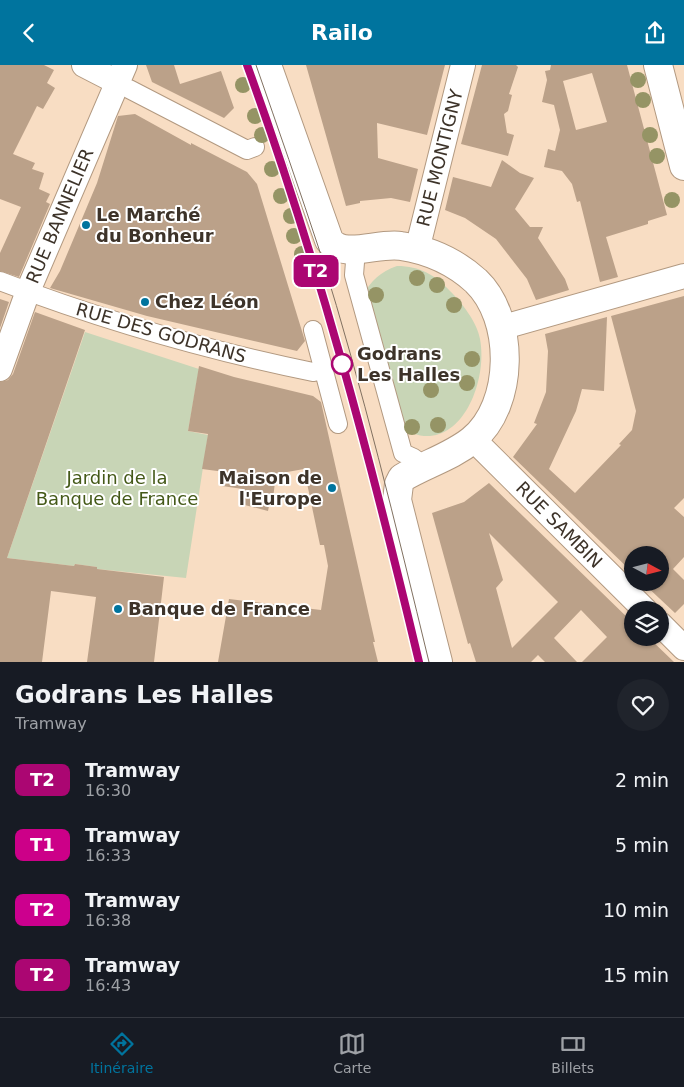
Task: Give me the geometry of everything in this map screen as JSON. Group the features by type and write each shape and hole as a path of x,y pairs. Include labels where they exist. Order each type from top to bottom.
{"street":[{"path":"84,65 124,79 247,150 255,147"},
{"path":"267,65 329,240 338,249 390,245 417,250 449,261 478,283 495,310 505,354 504,379 491,415 473,439 446,457 416,463 398,484 397,500 438,662"},
{"name":"RUE MONTIGNY","path":"417,250 463,65"},
{"path":"658,65 684,166"},
{"name":"RUE BANNELIER","path":"0,369 28,291 124,79"},
{"path":"355,262 354,275 403,453 416,463"},
{"path":"500,328 684,276"},
{"name":"RUE DES GODRANS","path":"0,281 128,327 243,358 313,372 324,369"},
{"path":"313,330 338,424"},
{"name":"RUE SAMBIN","path":"473,439 637,601"},
{"path":"669,633 684,648"}],"green space":[{"path":"397,266 420,270 433,276 444,285 468,313 476,326 480,339 479,378 473,398 463,415 451,428 435,435 417,435 397,425 362,296 377,277"},
{"name":"Jardin de la Banque de France","path":"85,332 199,369 188,431 208,435 186,578 97,569 97,567 75,564 74,566 7,558"}],"building":[{"path":"0,65 44,65 54,70 47,83 55,88 43,109 37,106 13,154 35,163 32,169 44,173 39,189 50,194 46,202 50,204 19,277 0,271 0,253 21,207 0,199"},
{"path":"146,65 174,65 180,84 221,71 234,108 224,118 152,82"},
{"path":"306,65 445,65 427,135 377,123 378,158 418,169 410,202 391,198 360,201 360,203 346,206"},
{"path":"482,65 516,65 518,67 509,94 512,95 508,111 504,114 507,133 514,135 508,156 461,144"},
{"path":"551,65 627,65 667,215 648,221 648,224 606,237 618,277 600,282 580,201 577,202 572,184 562,171 544,167 548,149 555,151 560,130 554,105 542,102 547,80 545,71 550,70","holes":["592,73 607,122 576,130 563,81"]},
{"path":"135,114 191,145 191,143 247,172 257,184 305,341 297,351 147,316 50,288 60,271 97,183 118,116"},
{"path":"502,160 520,173 534,178 515,209 530,227 543,227 538,238 565,279 569,290 536,300 527,279 496,239 465,218 445,210 453,177 491,187"},
{"path":"684,296 684,498 674,508 684,517 684,557 673,569 684,580 684,604 675,613 669,607 669,601 662,601 652,591 669,591 669,546 624,546 624,564 513,457 537,424 534,423 546,392 548,351 545,334 607,317 604,391 582,389 576,411 549,469 575,493 621,445 619,444 632,430 636,411 611,316"},
{"path":"0,299 9,302 0,328"},
{"path":"35,312 85,330 7,558 74,566 75,564 97,567 97,569 164,577 154,662 87,662 96,597 51,591 42,662 0,662 0,382 8,380 13,374"},
{"path":"199,366 234,377 313,396 321,402 378,662 218,662 229,599 321,610 328,566 324,545 320,545 304,469 276,474 272,507 269,506 268,511 241,504 243,489 222,486 225,472 202,469 208,434 188,431"},
{"path":"489,483 624,614 624,646 657,646 674,662 582,662 607,637 581,610 554,638 577,662 545,662 538,655 531,662 476,662 470,643 468,644 432,513 464,502","holes":["489,533 558,602 512,648 496,588 503,580"]}],"tram line":[{"path":"247,65 297,212 342,361 382,511 419,662"},
{"name":"T2","path":"247,65 280,156 326,304 378,494 419,662"},
{"path":"256,65 321,255 351,356 429,662"}],"place":[{"name":"Le Marché du Bonheur","path":"86,225"},
{"name":"Chez Léon","path":"145,302"},
{"name":"Godrans Les Halles","path":"342,364"},
{"name":"Maison de l'Europe","path":"332,488"},
{"name":"Banque de France","path":"118,609"}]}
